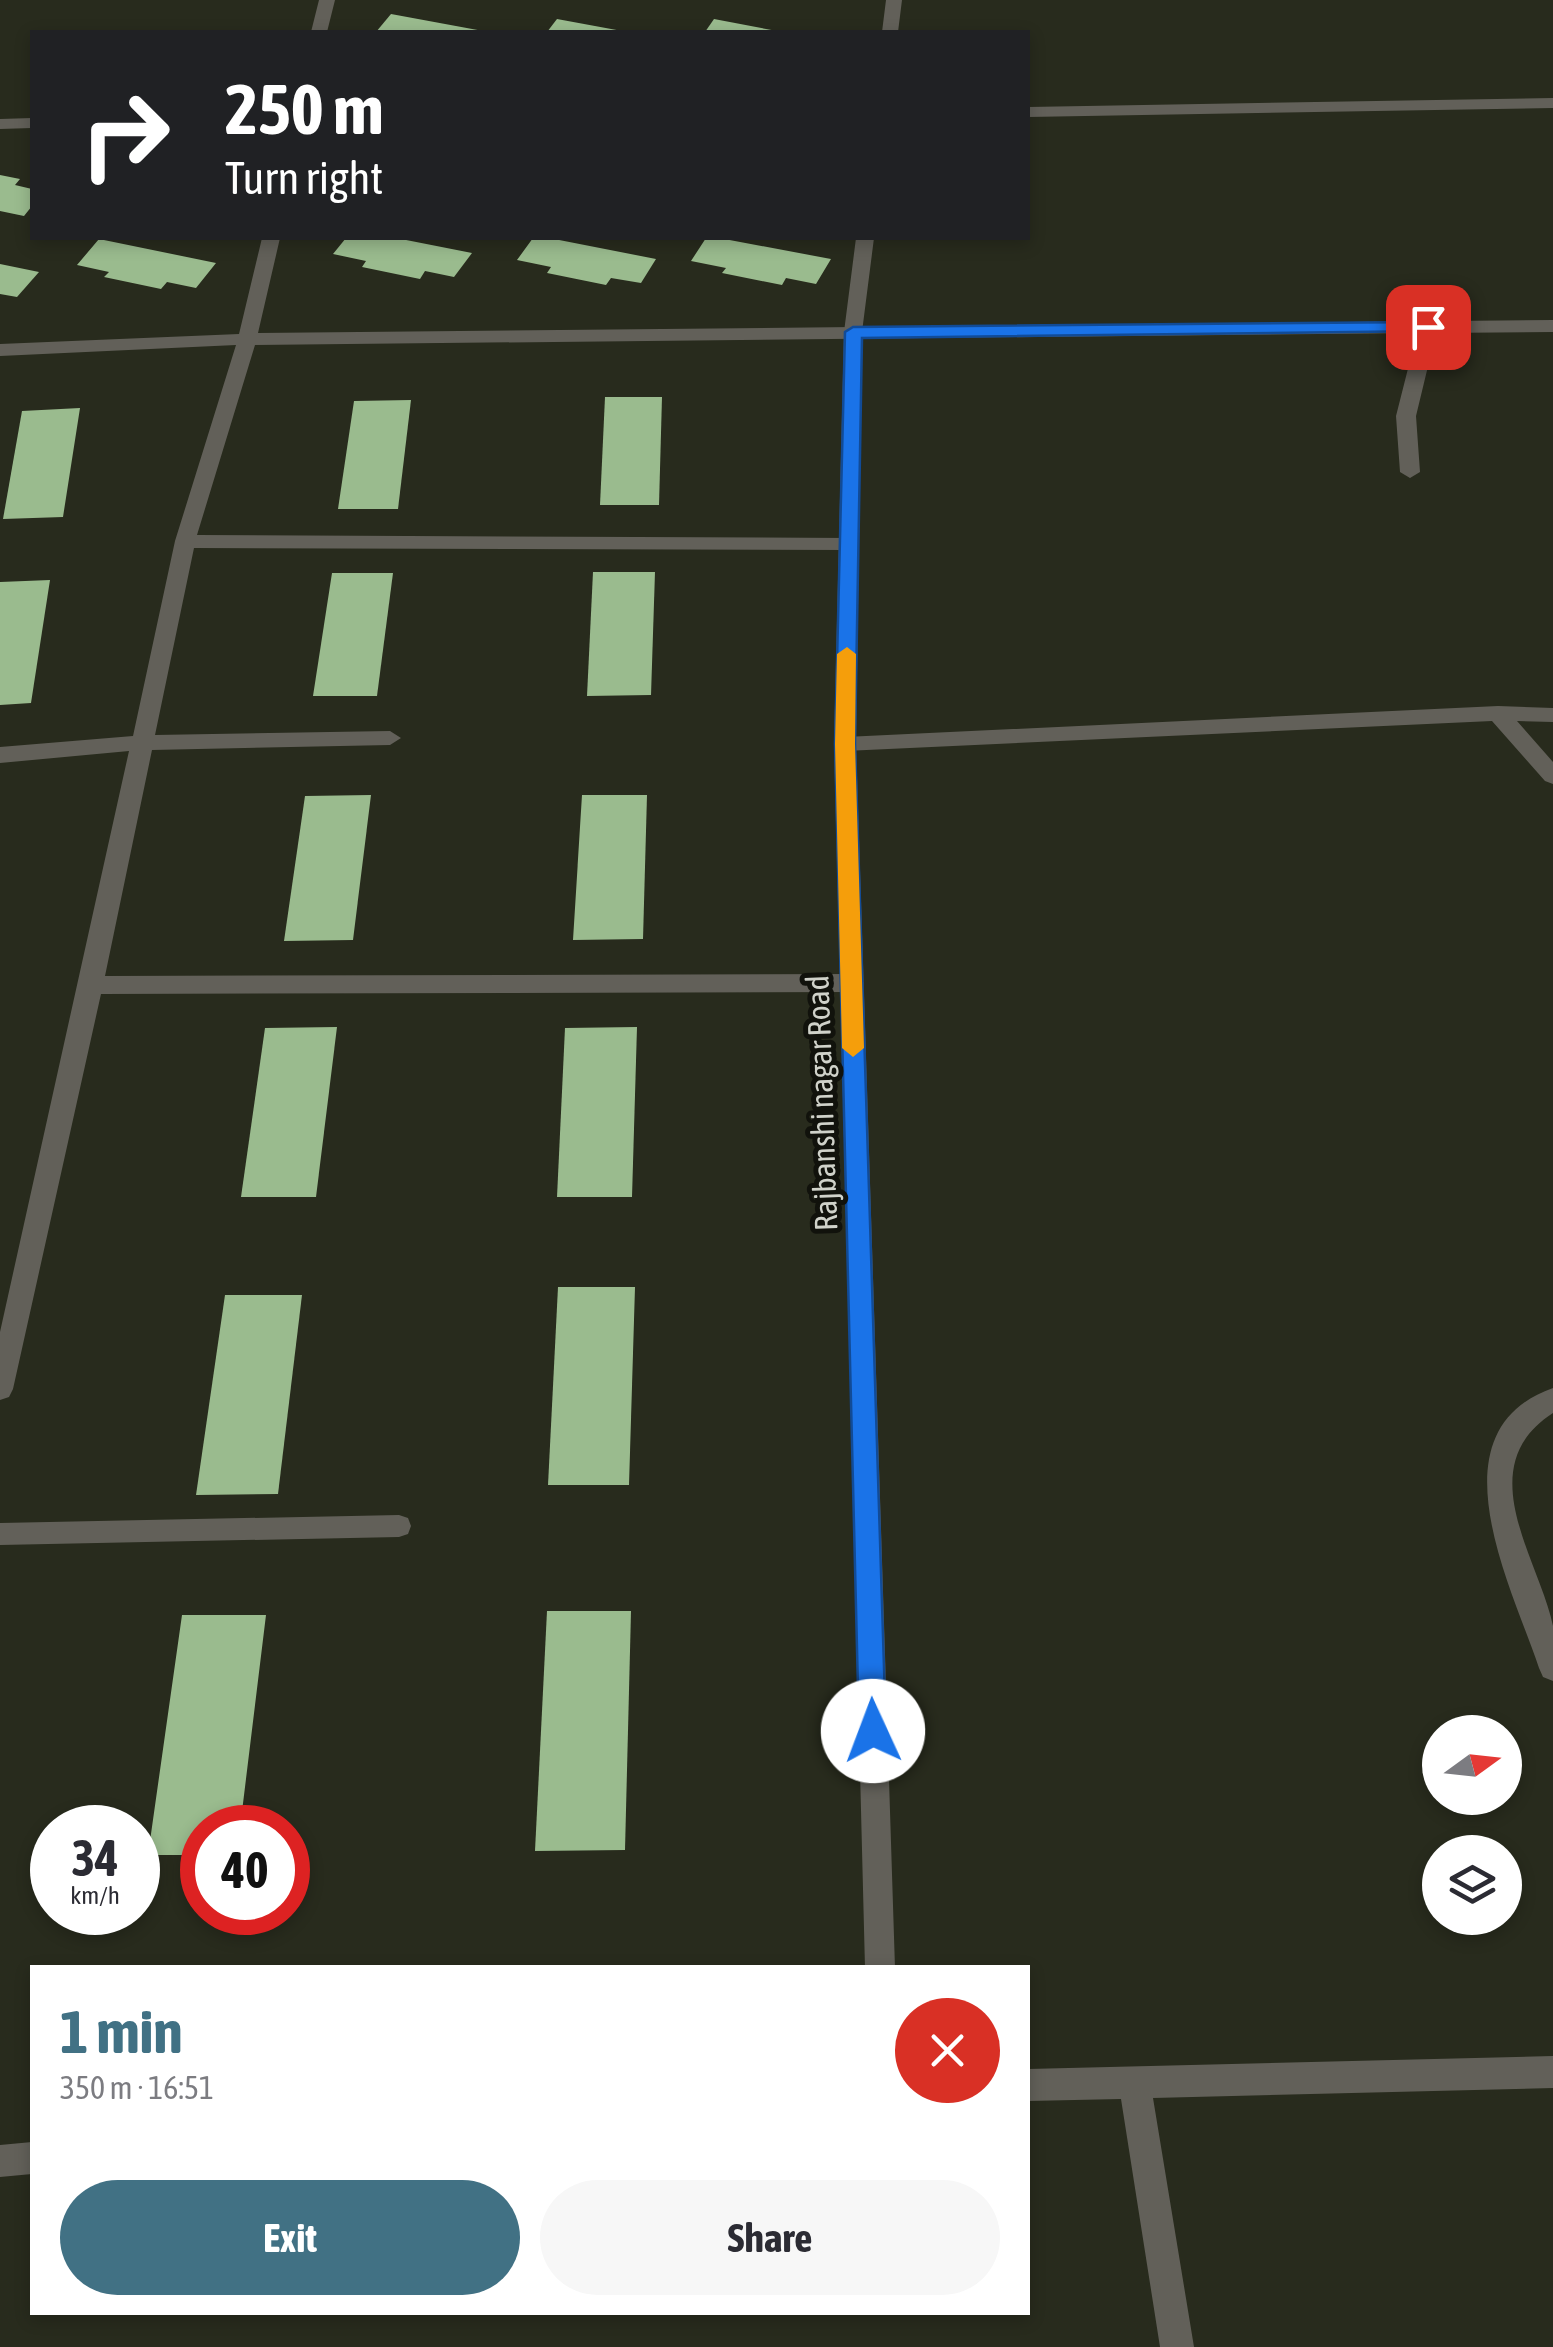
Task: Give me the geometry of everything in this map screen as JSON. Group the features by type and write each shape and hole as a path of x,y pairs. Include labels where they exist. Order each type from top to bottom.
{"street":[{"path":"320,30 327,0"},
{"path":"890,30 894,0"},
{"path":"1030,112 1553,103"},
{"path":"0,124 30,122"},
{"path":"0,1389 6,1334 90,985 184,541 248,339 271,240"},
{"name":"Rajbanshi nagar Road","path":"865,240 853,332 845,744 880,1965"},
{"path":"0,350 248,339 1553,326"},
{"path":"1410,472 1406,416 1428,327"},
{"path":"184,541 849,544"},
{"path":"845,744 1498,713 1553,715"},
{"path":"1498,713 1553,776"},
{"path":"0,755 140,744 390,738"},
{"path":"90,985 852,983"},
{"path":"1553,1399 1521,1422 1500,1460 1500,1514 1553,1668"},
{"path":"1030,2085 1553,2072"},
{"path":"1134,2082 1176,2347"},
{"path":"0,2161 30,2158"}],"lane":[{"path":"0,1534 398,1526"}],"building":[{"path":"391,14 478,30 378,30"},
{"path":"557,19 617,30 549,30"},
{"path":"714,19 772,30 706,30"},
{"path":"0,175 20,179 15,185 30,189 30,208 24,216 0,211"},
{"path":"98,240 216,263 196,288 167,282 161,289 104,277 109,272 77,265"},
{"path":"344,240 406,240 472,253 454,277 425,271 420,279 362,267 366,261 333,254"},
{"path":"532,240 559,240 656,259 641,283 611,278 606,285 547,273 551,267 517,260"},
{"path":"705,240 730,240 831,259 816,284 786,278 782,285 722,273 726,268 691,261"},
{"path":"0,264 39,272 17,297 0,294"},
{"path":"605,397 662,397 659,505 600,505"},
{"path":"411,400 398,509 338,509 354,401"},
{"path":"80,408 63,517 3,519 22,411"},
{"path":"593,572 655,572 651,695 587,696"},
{"path":"332,573 393,573 377,696 313,696"},
{"path":"50,580 31,703 0,705 0,582"},
{"path":"371,795 353,940 284,941 305,796"},
{"path":"582,795 647,795 643,939 573,940"},
{"path":"337,1027 316,1197 241,1197 265,1028"},
{"path":"637,1027 632,1197 557,1197 565,1028"},
{"path":"558,1287 635,1287 629,1485 548,1485"},
{"path":"225,1295 302,1295 278,1494 196,1495"},
{"path":"547,1611 631,1611 625,1850 535,1851"},
{"path":"182,1615 266,1615 243,1805 180,1805 180,1855 160,1855 160,1805 155,1805"}],"slow traffic":[{"path":"847,654 845,744 853,1048"}],"route":[{"path":"873,1731 845,744 853,332 1428,327"}]}
